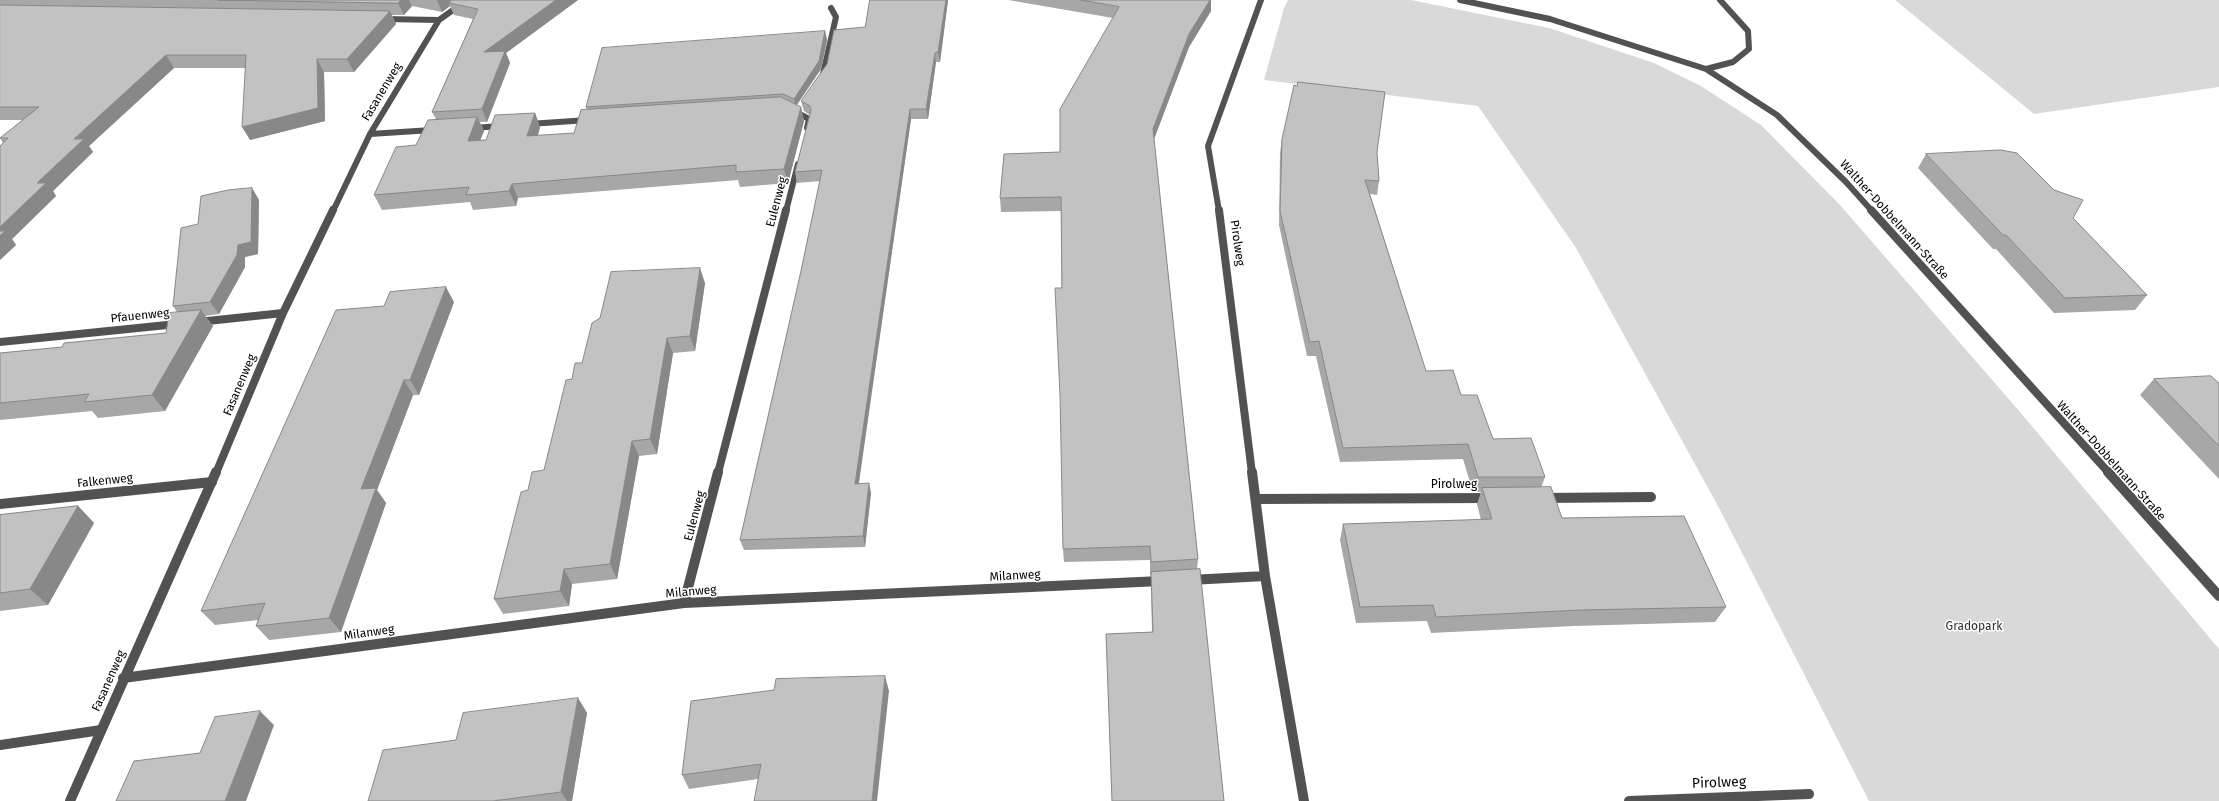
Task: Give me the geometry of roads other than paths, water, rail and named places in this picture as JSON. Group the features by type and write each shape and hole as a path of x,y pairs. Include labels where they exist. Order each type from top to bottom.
{"street":[{"name":"Fasanenweg","path":"70,801 123,678 212,482 283,313 370,134 439,20 467,0"},
{"name":"Pirolweg","path":"1261,0 1208,146 1222,226 1265,576 1304,801"},
{"name":"Walther-Dobbelmann-Straße","path":"1460,0 1550,18 1706,69 1777,115 1846,182 2219,596"},
{"path":"1706,69 1733,62 1749,49 1748,32 1720,0"},
{"path":"817,83 825,71 836,17 831,8"},
{"path":"375,19 439,20"},
{"path":"785,107 799,110 809,119 805,134"},
{"path":"464,128 597,119"},
{"path":"370,134 441,130"},
{"name":"Eulenweg","path":"684,603 799,158"},
{"name":"Pfauenweg","path":"0,342 283,313"},
{"name":"Falkenweg","path":"0,504 212,482"},
{"path":"1533,498 1651,497"},
{"name":"Pirolweg","path":"1256,499 1501,498"},
{"name":"Milanweg","path":"123,678 684,603 1265,576"},
{"path":"0,744 101,730"},
{"name":"Pirolweg","path":"1629,801 1809,794"}],"park label":[{"name":"Gradopark","path":"1974,627"}]}
